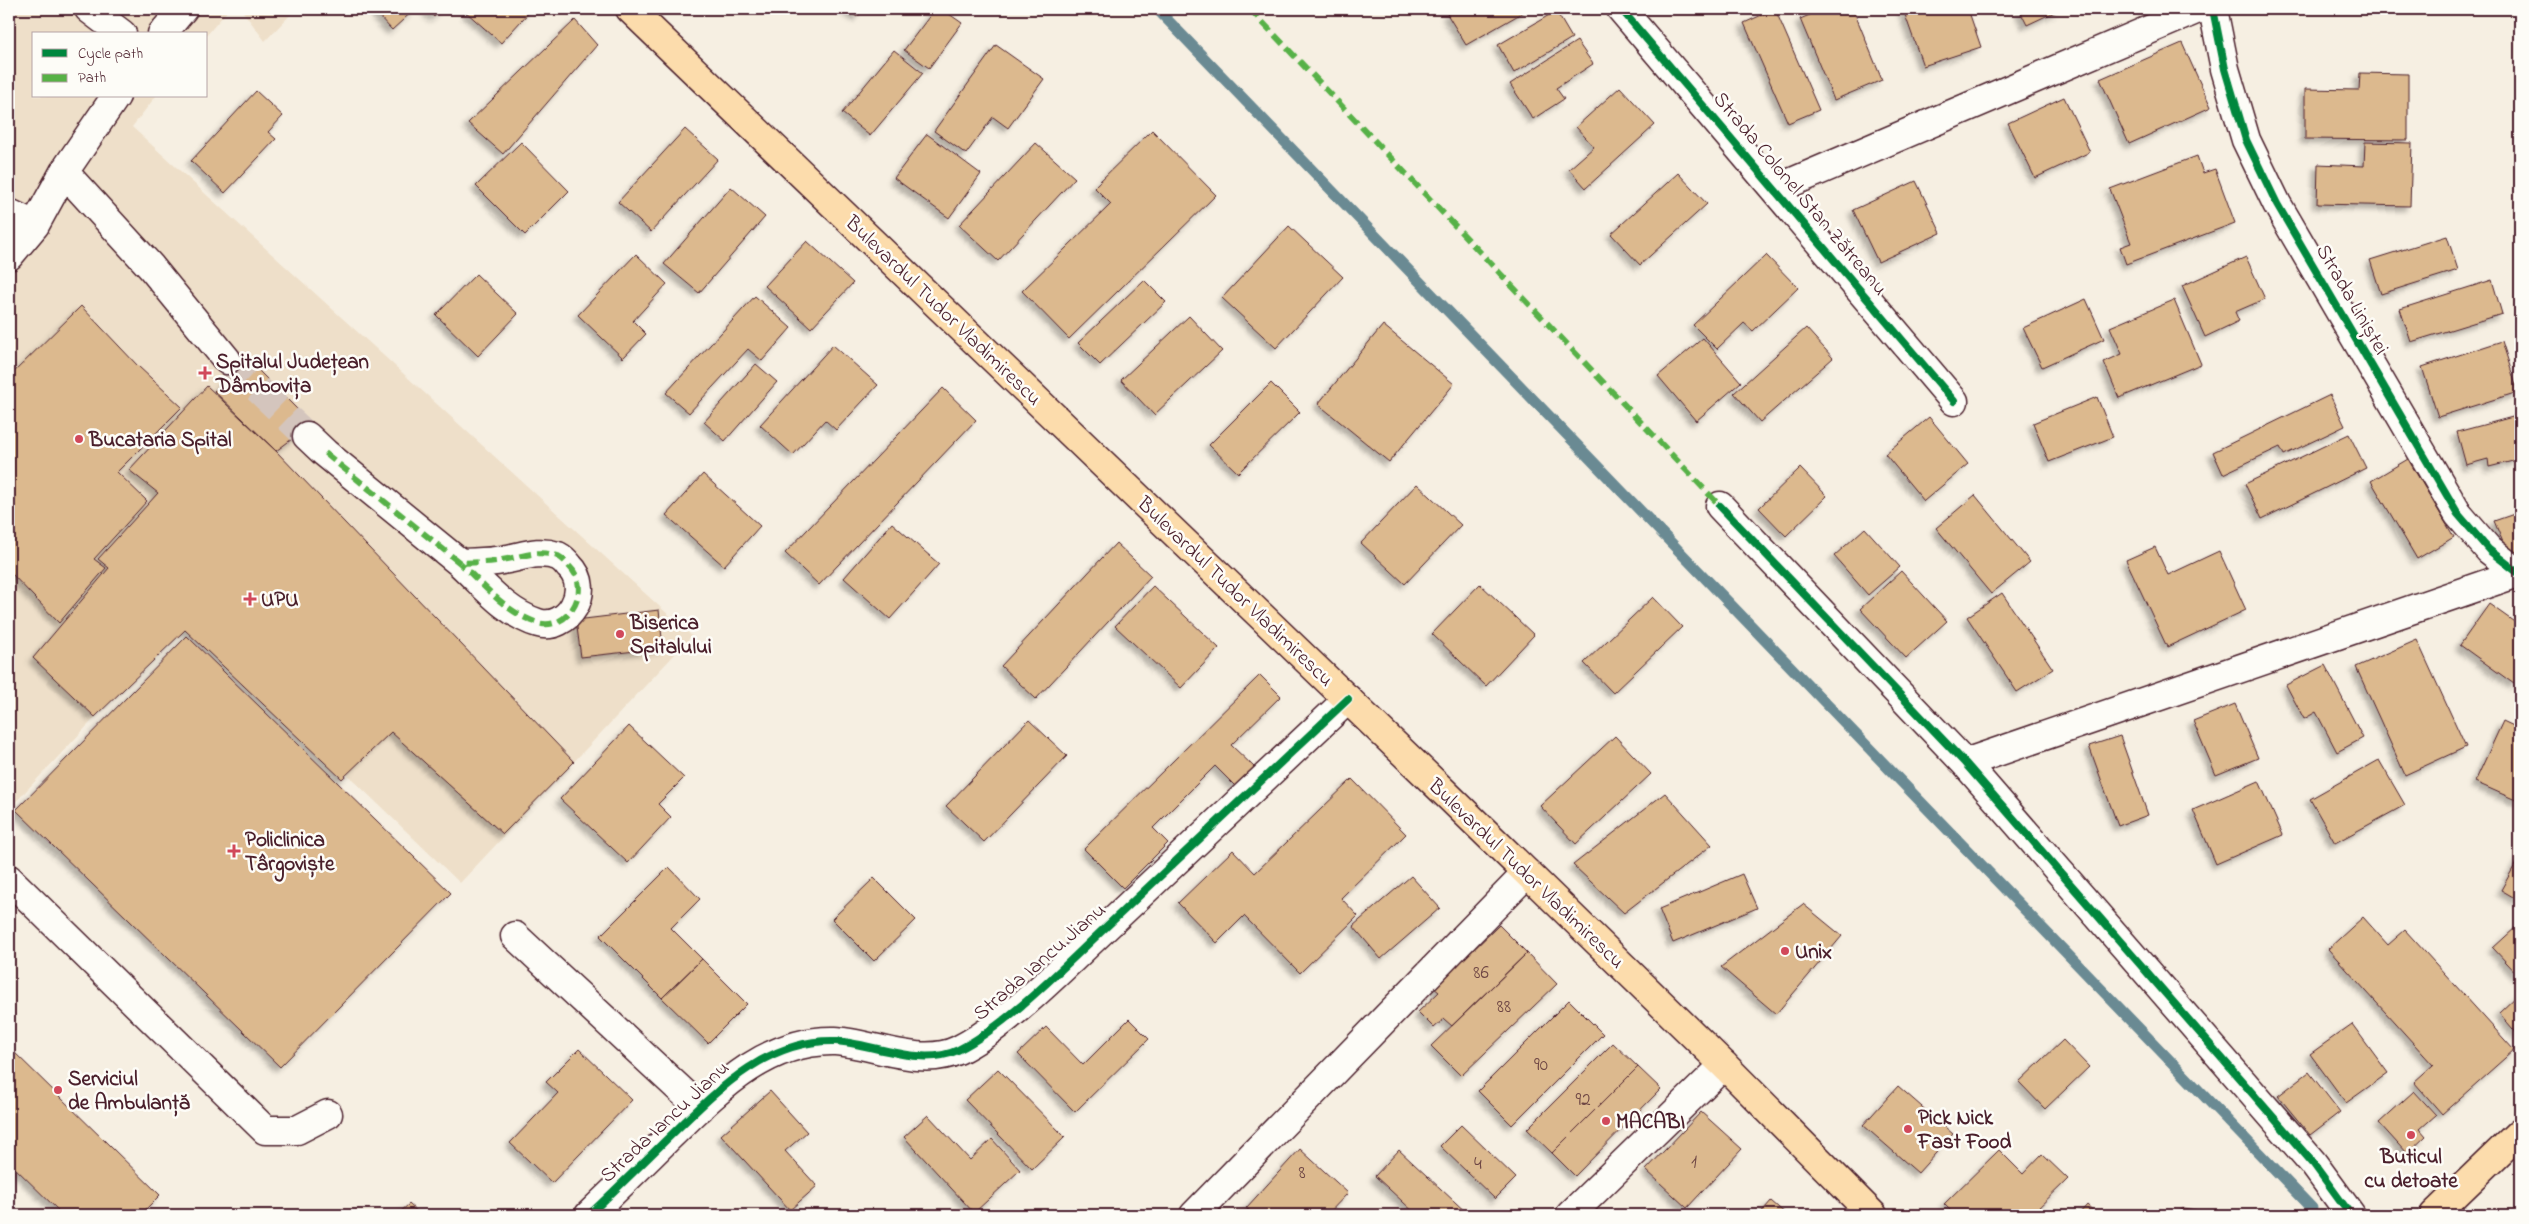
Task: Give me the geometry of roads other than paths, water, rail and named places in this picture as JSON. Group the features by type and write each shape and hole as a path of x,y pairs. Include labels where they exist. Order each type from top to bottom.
{"main road":[{"name":"Bulevardul Tudor Vladimirescu","path":"630,9 1348,699 1724,1065 1866,1208 1882,1215"},
{"path":"2434,1215 2520,1132"}],"street":[{"path":"89,9 119,32"},
{"path":"164,32 183,9"},
{"name":"Strada Colonel Stan Zătreanu","path":"1621,9 1776,189 1954,401"},
{"name":"Strada Colonel Stan Zătreanu","path":"1776,189 2198,9"},
{"name":"Strada Liniștei","path":"2213,9 2225,69 2246,140 2277,204 2458,514 2489,550 2519,573"},
{"path":"9,256 35,225 64,172 115,98"},
{"path":"64,172 151,267 227,360"},
{"path":"9,213 35,225"},
{"path":"316,444 460,563"},
{"path":"1720,506 1964,764 2313,1163 2351,1215"},
{"path":"1964,764 2519,573"},
{"name":"Strada Iancu Jianu","path":"589,1215 700,1108 742,1071 781,1052 807,1044 835,1041 904,1055 940,1054 956,1051 998,1024 1059,970 1348,699"},
{"path":"1194,1215 1527,873"},
{"path":"9,879 265,1130 297,1130 328,1114"},
{"path":"515,936 700,1108"},
{"path":"1570,1215 1724,1065"}],"waterway":[{"path":"1157,9 2312,1208"}],"tunnel":[{"path":"227,360 307,436"}],"place":[{"name":"Spitalul Județean Dâmbovița","path":"205,373"},
{"name":"Bucataria Spital","path":"79,439"},
{"name":"UPU","path":"250,599"},
{"name":"Biserica Spitalului","path":"620,634"},
{"name":"Policlinica Târgoviște","path":"234,851"},
{"name":"Unix","path":"1785,951"},
{"name":"Serviciul de Ambulanță","path":"58,1090"},
{"name":"MACABI","path":"1606,1121"},
{"name":"Pick Nick Fast Food","path":"1908,1129"},
{"name":"Buticul cu detoate","path":"2411,1135"}]}
